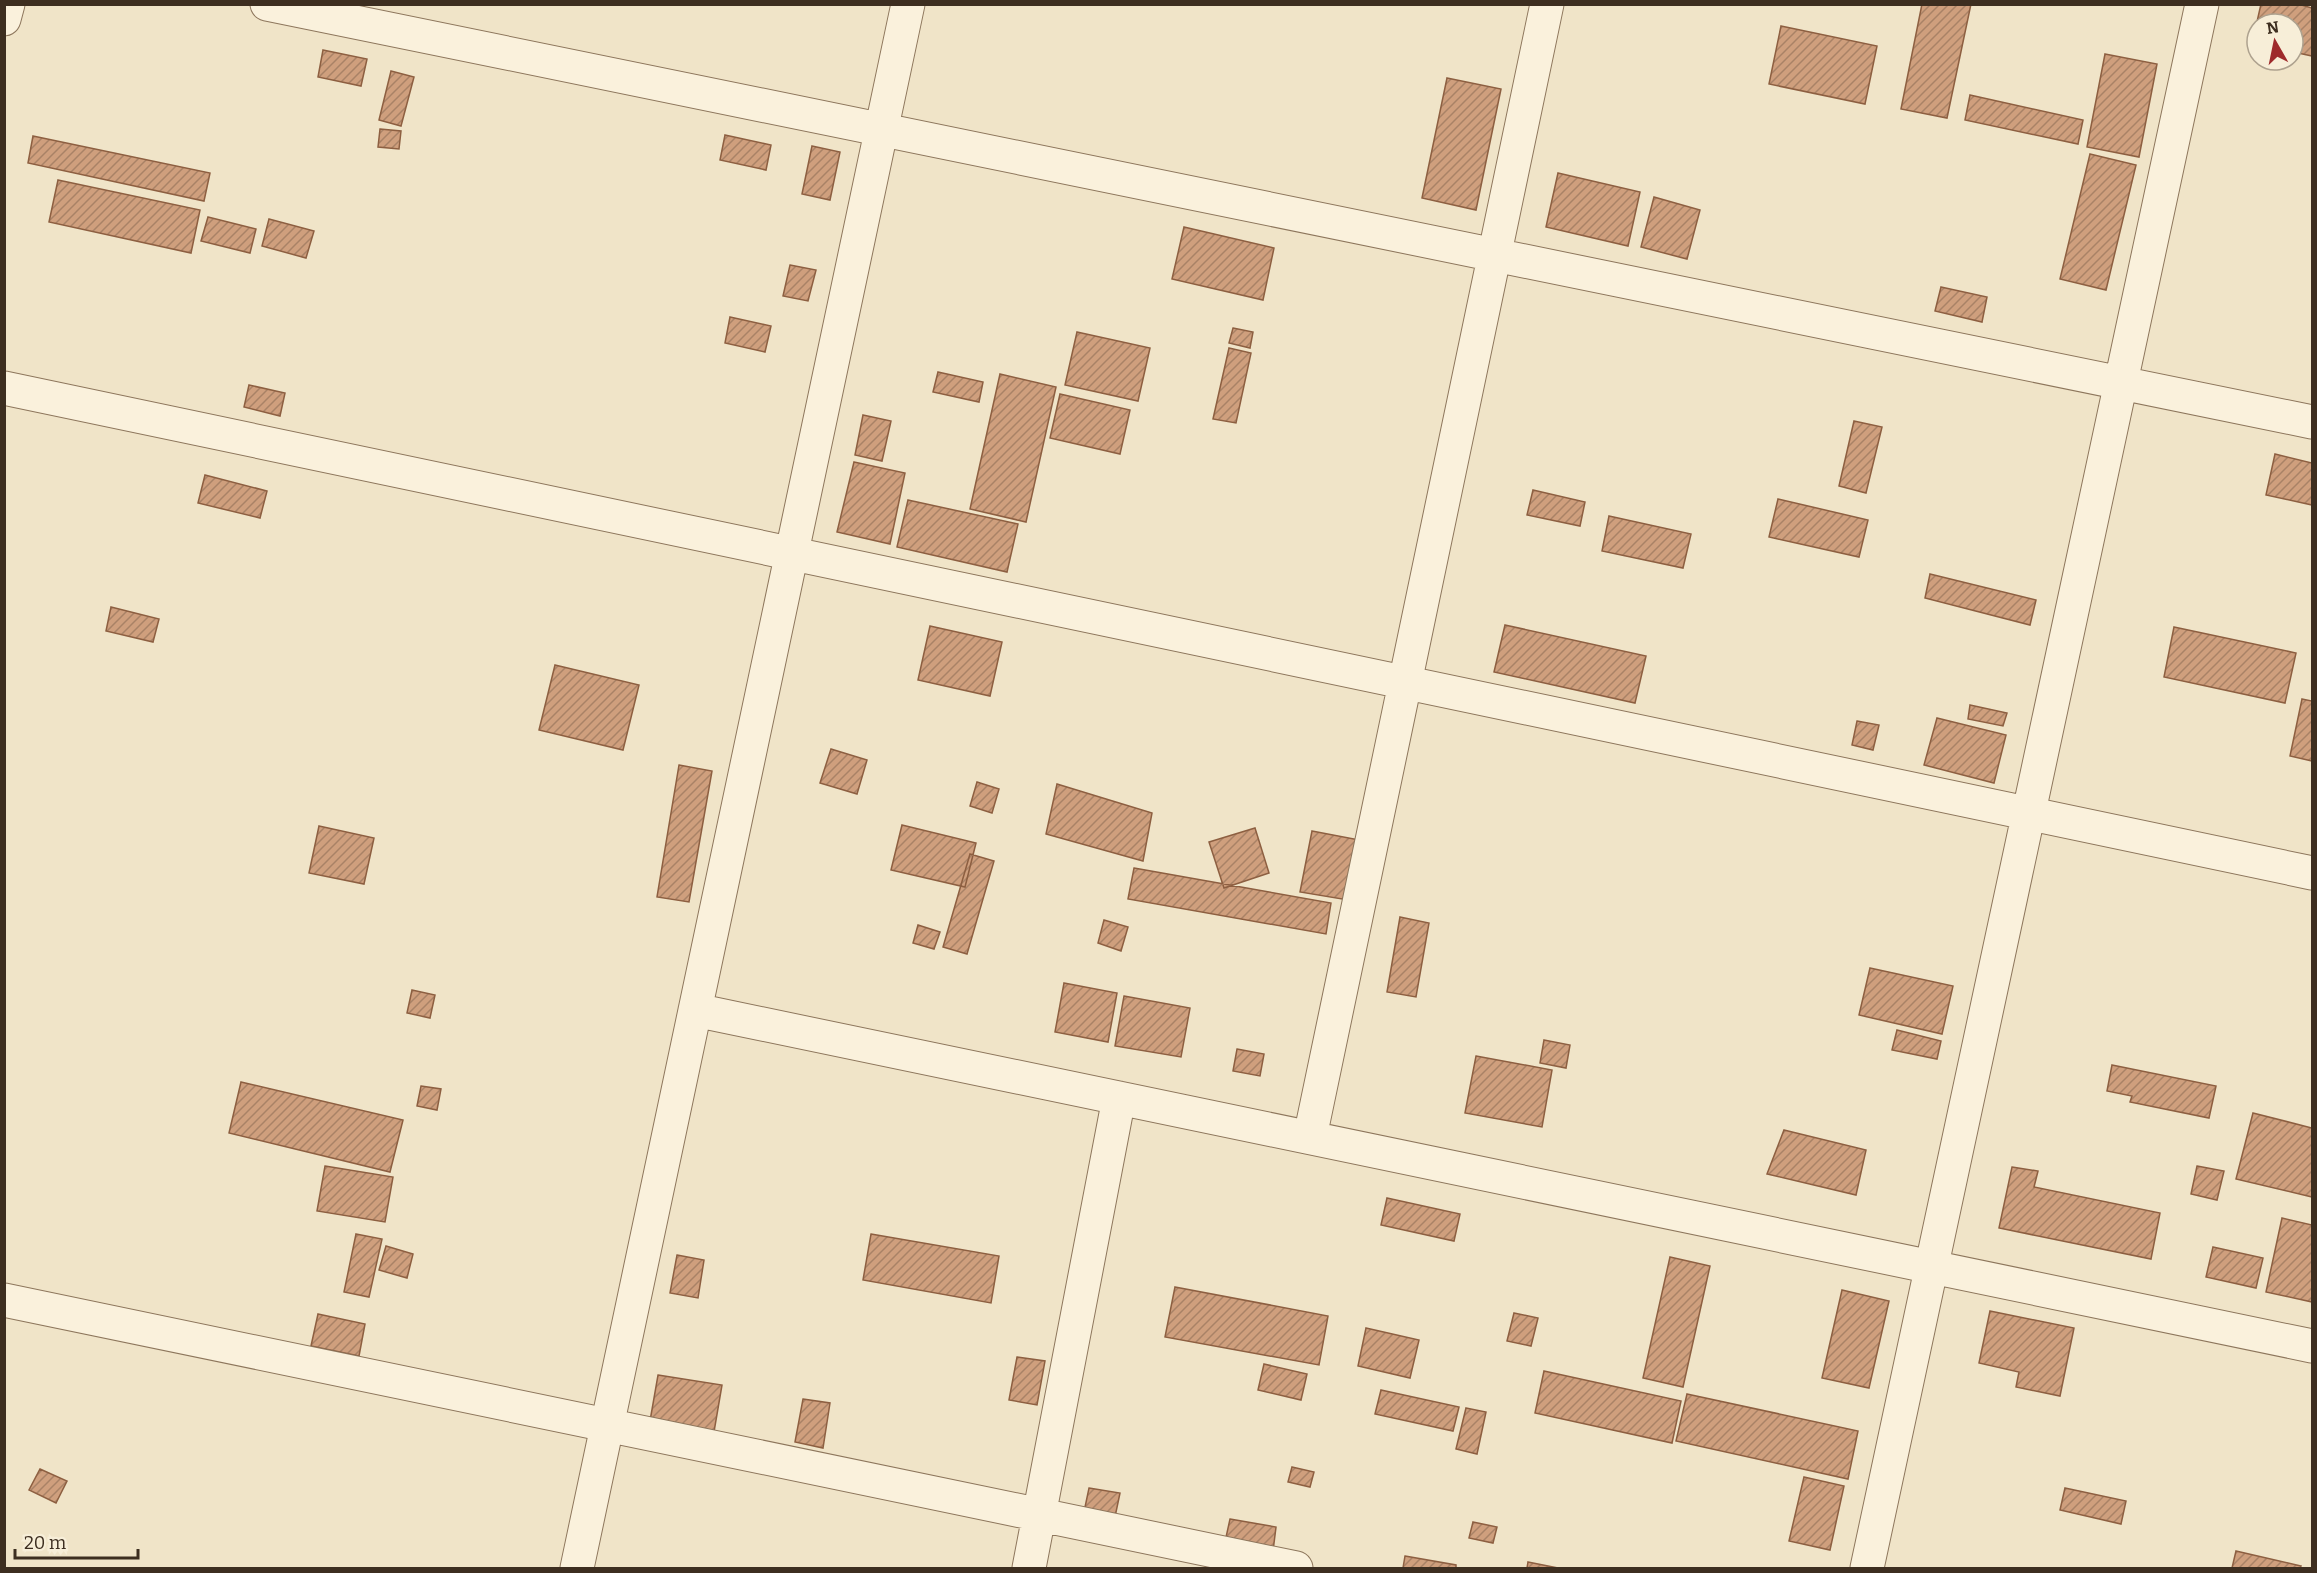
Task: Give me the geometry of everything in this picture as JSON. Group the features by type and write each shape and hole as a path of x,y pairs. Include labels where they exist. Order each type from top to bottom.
{"street":[{"path":"4,19 8,4"},
{"path":"267,4 2313,422"},
{"path":"577,1569 908,4"},
{"path":"1310,1137 1547,4"},
{"path":"1867,1569 2202,4"},
{"path":"4,388 2313,873"},
{"path":"695,1010 2313,1346"},
{"path":"1029,1569 1119,1098"},
{"path":"4,1300 1296,1569"}],"building":[{"path":"1922,4 1971,4 1947,118 1901,109"},
{"path":"2261,4 2298,4 2312,8 2312,56 2305,55 2305,12 2259,12"},
{"path":"1781,26 1877,46 1865,104 1769,84"},
{"path":"323,50 367,59 361,86 318,77"},
{"path":"2105,54 2157,64 2139,157 2087,147"},
{"path":"391,71 414,77 401,126 379,120"},
{"path":"1447,78 1501,89 1476,210 1422,198"},
{"path":"1970,95 2083,120 2078,144 1965,120"},
{"path":"380,129 401,131 399,149 378,147"},
{"path":"725,135 771,145 766,170 720,160"},
{"path":"33,136 210,173 204,201 28,163"},
{"path":"812,146 840,152 830,200 802,194"},
{"path":"2090,154 2136,165 2106,290 2060,279"},
{"path":"1558,173 1640,192 1628,246 1546,227"},
{"path":"58,180 200,210 191,253 49,222"},
{"path":"1654,197 1700,210 1687,259 1641,247"},
{"path":"208,217 256,229 250,253 201,241"},
{"path":"269,219 314,231 306,258 262,246"},
{"path":"1184,227 1274,248 1263,300 1172,279"},
{"path":"790,265 816,270 808,301 783,296"},
{"path":"1941,287 1987,297 1982,322 1935,311"},
{"path":"730,317 771,326 765,352 725,343"},
{"path":"1233,328 1253,332 1250,348 1229,343"},
{"path":"1077,332 1150,348 1138,401 1065,385"},
{"path":"1229,348 1251,353 1236,423 1213,419"},
{"path":"938,372 983,382 979,402 933,392"},
{"path":"1000,374 1056,387 1026,522 970,509"},
{"path":"249,385 285,393 280,416 244,407"},
{"path":"1060,394 1130,410 1120,454 1050,438"},
{"path":"863,415 891,421 882,461 855,455"},
{"path":"1854,421 1882,427 1866,493 1839,486"},
{"path":"2275,454 2312,463 2312,505 2266,495"},
{"path":"854,462 905,473 890,544 837,532"},
{"path":"205,475 267,491 260,518 198,503"},
{"path":"1533,490 1585,502 1580,526 1527,515"},
{"path":"1778,499 1868,520 1859,557 1769,537"},
{"path":"908,500 1018,524 1007,572 897,547"},
{"path":"1609,516 1691,534 1683,568 1602,551"},
{"path":"1930,574 2036,600 2030,625 1925,598"},
{"path":"111,607 159,619 153,642 106,631"},
{"path":"1505,625 1646,656 1635,703 1494,672"},
{"path":"930,626 1002,642 990,696 918,680"},
{"path":"2174,627 2296,653 2285,703 2164,677"},
{"path":"555,665 639,685 623,750 539,730"},
{"path":"2302,699 2312,701 2312,761 2290,756"},
{"path":"1970,705 2007,713 2003,726 1968,719"},
{"path":"1937,718 2006,735 1994,783 1924,765"},
{"path":"1857,721 1879,725 1873,750 1852,745"},
{"path":"831,749 867,760 857,794 820,783"},
{"path":"679,765 712,771 689,902 657,897"},
{"path":"977,782 999,789 992,813 970,806"},
{"path":"1057,784 1152,813 1143,861 1046,834"},
{"path":"902,825 976,843 965,887 891,870"},
{"path":"319,826 374,838 364,884 309,873"},
{"path":"1255,828 1269,873 1224,888 1209,842"},
{"path":"1312,831 1370,842 1360,902 1300,892"},
{"path":"970,854 994,861 967,954 943,947"},
{"path":"1134,868 1331,903 1326,934 1128,899"},
{"path":"1400,917 1429,923 1416,997 1387,992"},
{"path":"1104,920 1128,927 1121,951 1098,943"},
{"path":"918,925 940,932 934,949 913,943"},
{"path":"1870,968 1953,986 1942,1034 1859,1015"},
{"path":"1064,983 1117,993 1108,1042 1055,1032"},
{"path":"412,990 435,995 430,1018 407,1013"},
{"path":"1124,996 1190,1008 1181,1057 1115,1046"},
{"path":"1897,1030 1941,1041 1937,1059 1892,1050"},
{"path":"1544,1040 1570,1045 1566,1068 1540,1063"},
{"path":"1237,1049 1264,1054 1260,1076 1233,1071"},
{"path":"1476,1056 1552,1070 1542,1127 1465,1113"},
{"path":"2112,1065 2216,1086 2209,1118 2130,1102 2132,1096 2107,1091"},
{"path":"241,1082 403,1120 390,1172 229,1133"},
{"path":"421,1086 441,1089 437,1110 417,1106"},
{"path":"2253,1113 2312,1128 2312,1197 2236,1179"},
{"path":"1784,1130 1866,1150 1856,1195 1767,1174"},
{"path":"325,1166 393,1177 385,1222 317,1211"},
{"path":"2197,1166 2224,1171 2217,1200 2191,1194"},
{"path":"2012,1167 2038,1171 2034,1187 2160,1213 2151,1259 1999,1228"},
{"path":"1387,1198 1460,1214 1454,1241 1381,1225"},
{"path":"2282,1218 2312,1225 2312,1302 2266,1292"},
{"path":"356,1234 382,1239 369,1297 344,1292"},
{"path":"871,1234 999,1256 991,1303 863,1280"},
{"path":"386,1246 413,1254 407,1278 379,1270"},
{"path":"2213,1247 2263,1258 2256,1288 2206,1277"},
{"path":"677,1255 704,1260 698,1298 670,1293"},
{"path":"1670,1257 1710,1266 1683,1387 1643,1378"},
{"path":"1175,1287 1328,1316 1319,1365 1165,1337"},
{"path":"1842,1290 1889,1301 1869,1388 1822,1378"},
{"path":"1990,1311 2074,1328 2060,1396 2016,1387 2019,1372 1979,1363"},
{"path":"1514,1313 1538,1318 1531,1346 1507,1341"},
{"path":"318,1314 365,1324 359,1356 311,1346"},
{"path":"1366,1328 1419,1340 1410,1378 1358,1366"},
{"path":"1017,1357 1045,1361 1037,1405 1009,1400"},
{"path":"1264,1364 1307,1374 1301,1400 1258,1390"},
{"path":"1544,1371 1681,1401 1672,1443 1535,1413"},
{"path":"658,1375 722,1385 714,1432 650,1421"},
{"path":"1381,1390 1459,1407 1453,1431 1375,1414"},
{"path":"1687,1394 1858,1431 1848,1479 1676,1441"},
{"path":"803,1399 830,1403 823,1448 795,1442"},
{"path":"1466,1408 1486,1412 1477,1454 1456,1449"},
{"path":"1292,1467 1314,1472 1310,1487 1288,1482"},
{"path":"40,1469 67,1481 56,1503 29,1490"},
{"path":"1804,1477 1844,1486 1830,1550 1789,1541"},
{"path":"1089,1488 1120,1493 1115,1517 1084,1512"},
{"path":"2065,1488 2126,1501 2121,1524 2060,1510"},
{"path":"1230,1519 1276,1527 1273,1551 1225,1542"},
{"path":"1473,1522 1497,1527 1493,1543 1469,1538"},
{"path":"2236,1551 2301,1566 2300,1568 2232,1568"},
{"path":"1405,1556 1456,1565 1456,1568 1403,1568"},
{"path":"1528,1562 1558,1568 1527,1568"}]}
